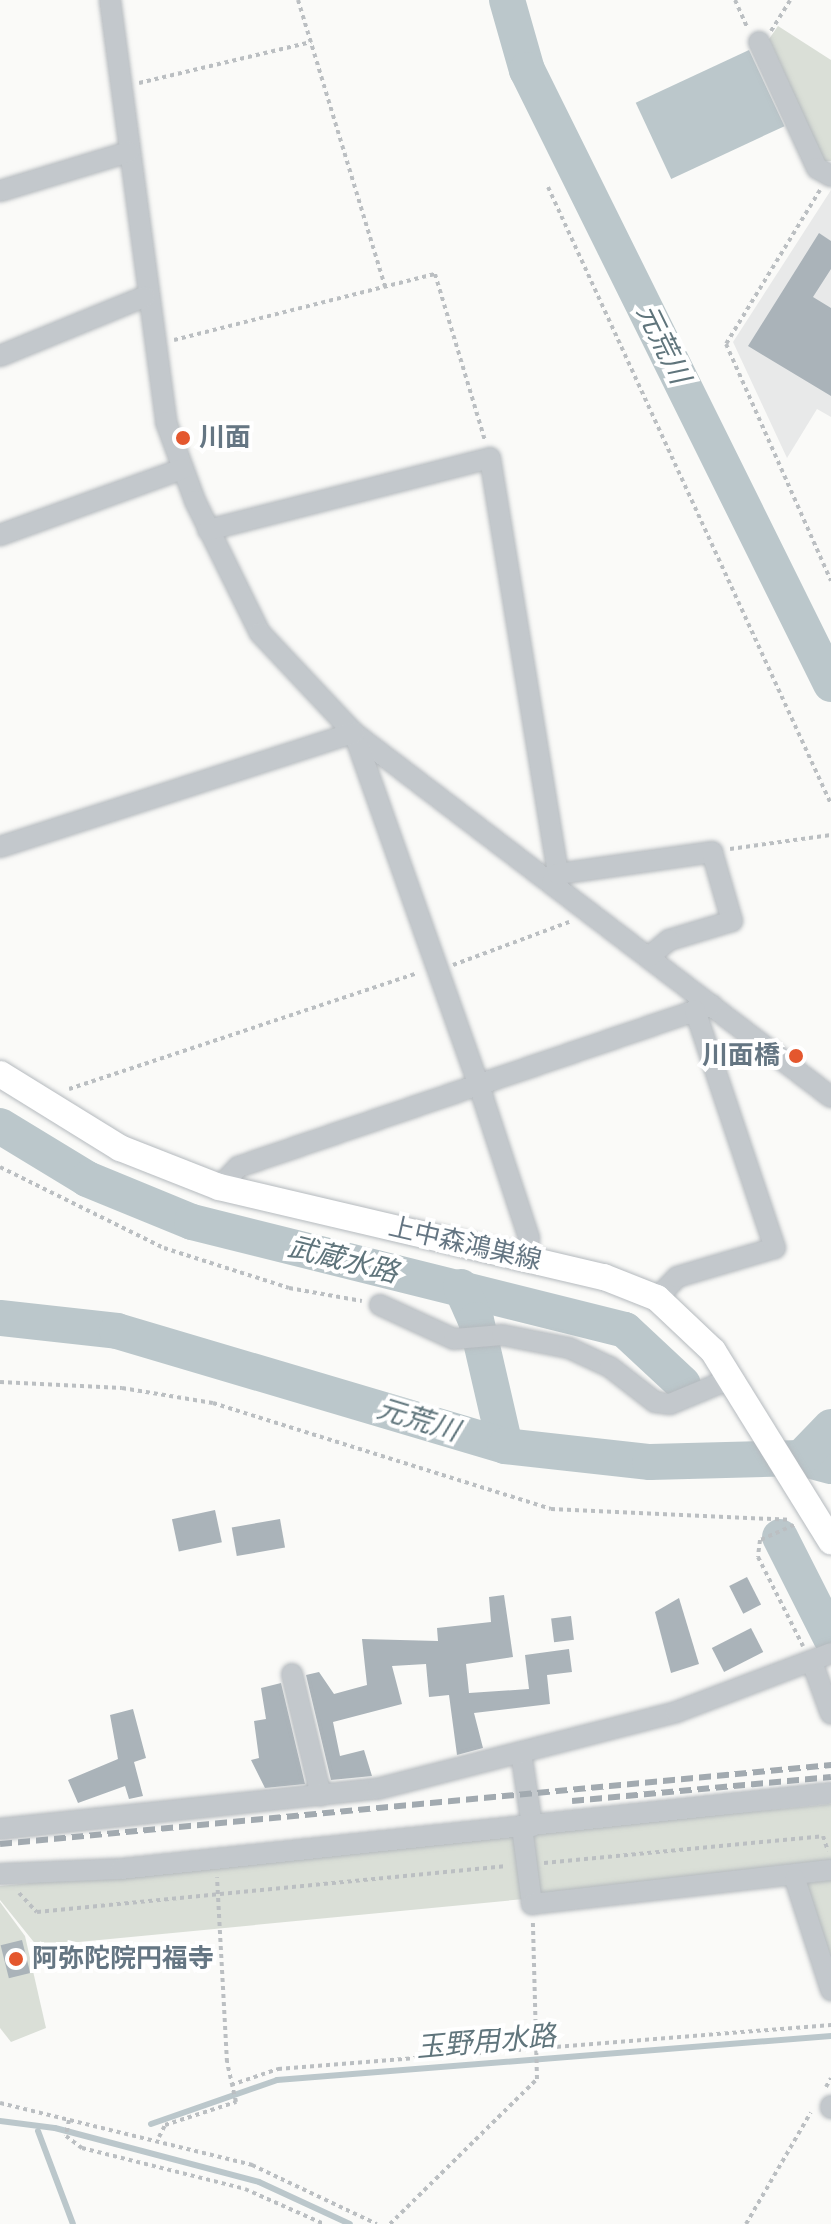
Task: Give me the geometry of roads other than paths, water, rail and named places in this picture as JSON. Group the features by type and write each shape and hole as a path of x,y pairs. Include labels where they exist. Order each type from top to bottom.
{"main road":[{"name":"上中森鴻巣線","path":"2,1080 120,1148 219,1187 528,1258 657,1298 688,1322 735,1386 816,1528"}],"street":[{"path":"110,0 151,346 182,469 208,530 260,633 354,733 555,878 588,911 649,957 703,1008 831,1097"},
{"path":"759,42 817,168 831,179"},
{"path":"0,191 128,152"},
{"path":"0,356 144,297"},
{"path":"208,530 490,458 555,878"},
{"path":"0,535 182,469"},
{"path":"0,847 354,733"},
{"path":"354,733 529,1238 528,1258"},
{"path":"555,878 712,852 732,921 669,940 649,957"},
{"path":"219,1187 238,1167 477,1088 703,1008"},
{"path":"657,1298 677,1277 775,1248 703,1008"},
{"path":"380,1305 454,1339 502,1335 590,1357 655,1402 670,1404 735,1386"},
{"path":"0,1829 321,1796 521,1752 676,1712 822,1657 831,1714"},
{"path":"292,1674 321,1796"},
{"path":"521,1752 532,1904 795,1879 831,1870"},
{"path":"0,1874 216,1859 831,1793"},
{"path":"795,1879 831,1990"}],"waterway":[{"name":"元荒川","path":"507,0 527,70 831,684"},
{"name":"武蔵水路","path":"0,1126 87,1179 192,1222 625,1330 683,1384"},
{"path":"461,1287 476,1320 505,1446"},
{"name":"元荒川","path":"0,1318 117,1331 505,1446 650,1462 801,1458 831,1466"},
{"name":"元荒川","path":"801,1458 831,1427"},
{"name":"武蔵水路","path":"780,1537 831,1638"},
{"name":"玉野用水路","path":"151,2124 277,2080 831,2036"},
{"path":"0,2121 55,2128 259,2182 350,2224"},
{"path":"38,2131 73,2224"}],"railway":[{"path":"0,1844 831,1765"},
{"path":"572,1801 831,1777"}],"place":[{"name":"川面","path":"183,438"},
{"name":"川面橋","path":"796,1056"},
{"name":"阿弥陀院円福寺","path":"16,1959"}]}
